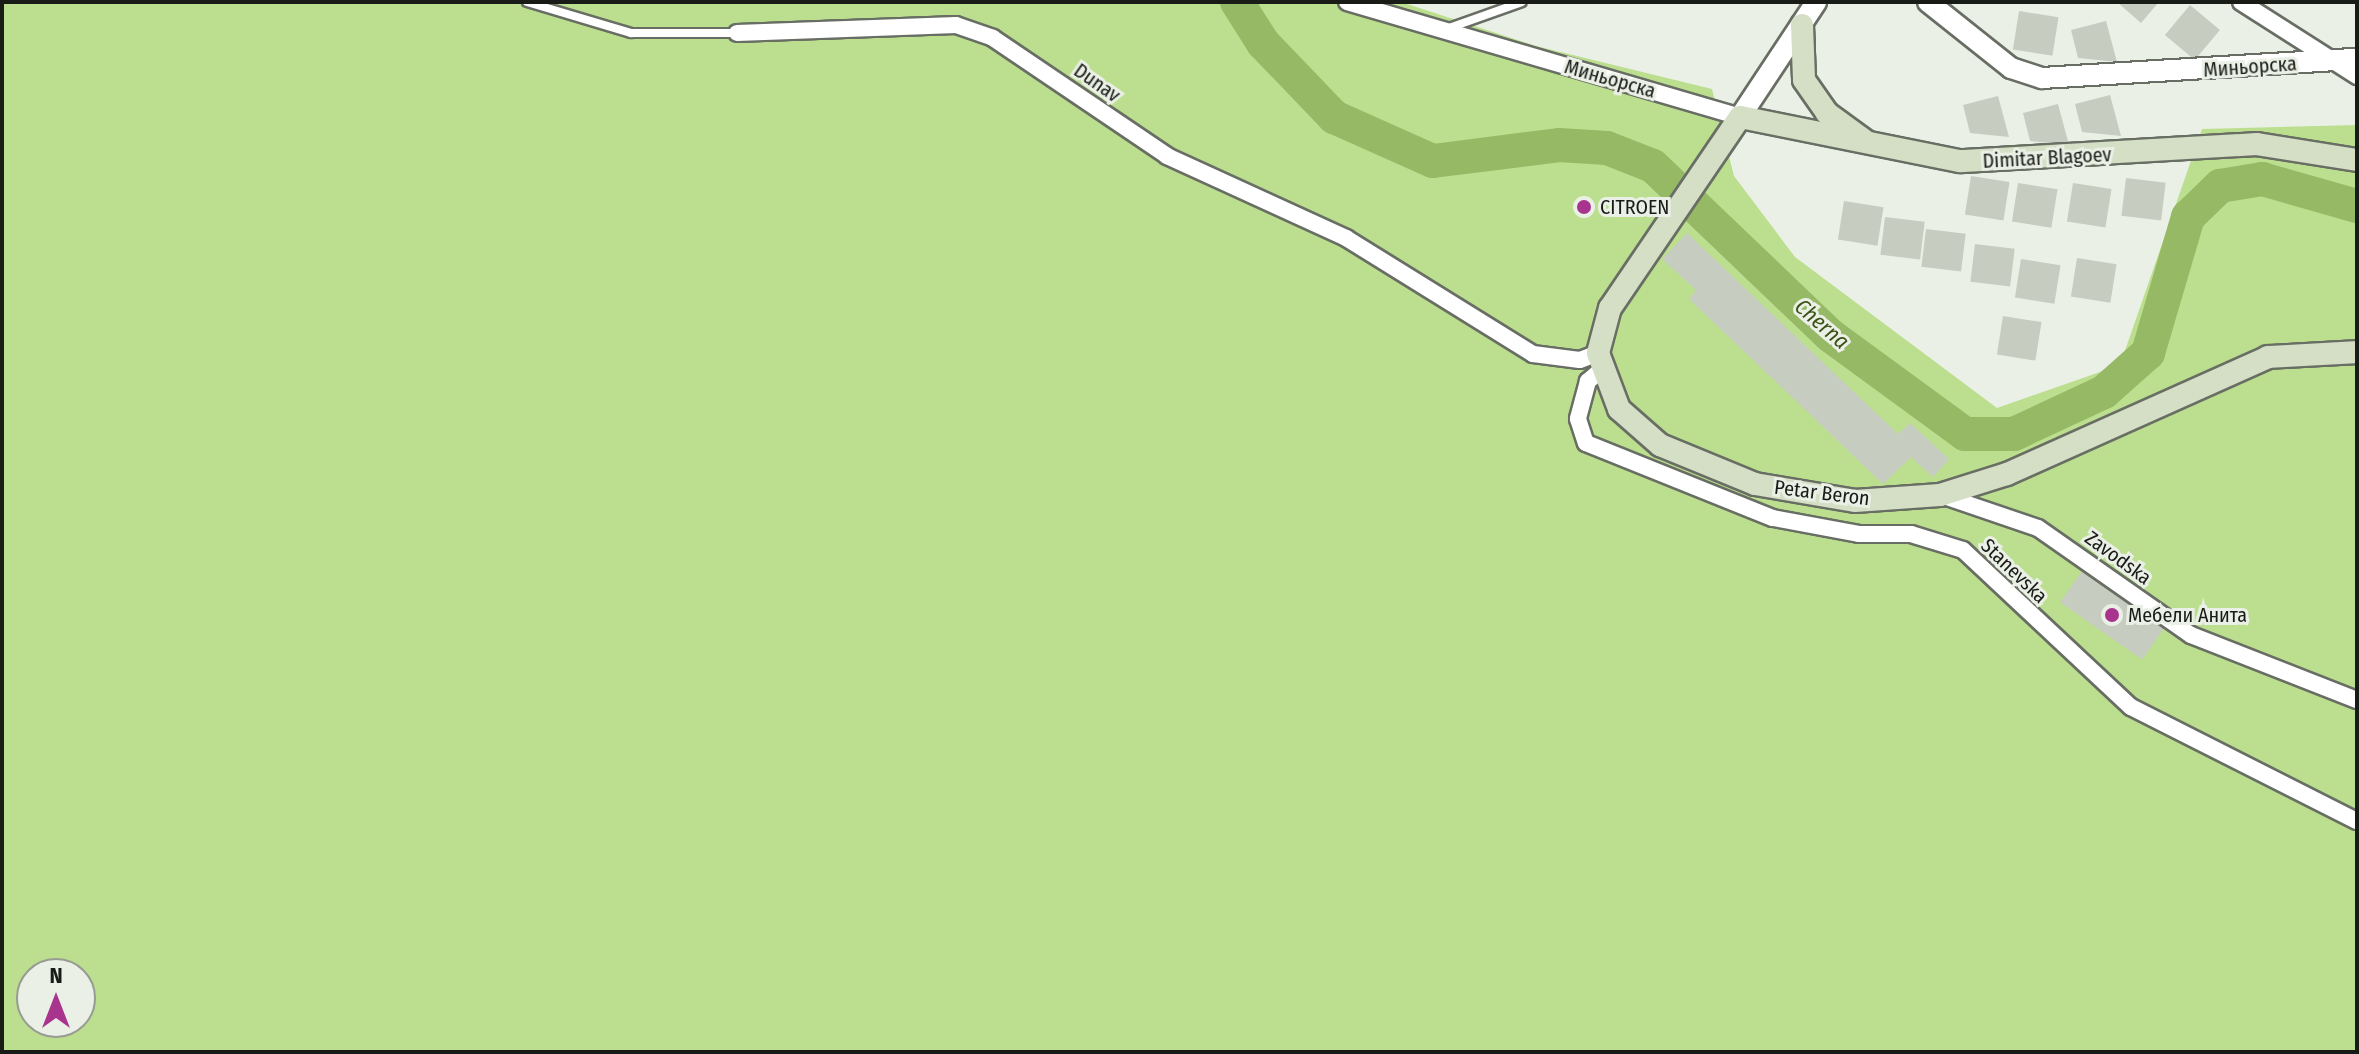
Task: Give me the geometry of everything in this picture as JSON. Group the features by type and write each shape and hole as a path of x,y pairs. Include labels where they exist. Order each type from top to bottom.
{"main road":[{"path":"1802,25 1798,63 1814,98 1878,150"},
{"path":"1599,362 1610,308 1740,117"},
{"name":"Dimitar Blagoev","path":"1740,117 1878,150 2002,162 2257,144 2357,160"},
{"name":"Petar Beron","path":"1599,362 1639,430 1721,473 1855,501 1940,495 2007,474 2235,368 2299,352 2357,352"}],"street":[{"name":"Миньорска","path":"1347,2 1740,117"},
{"path":"1740,117 1816,2"},
{"name":"Миньорска","path":"1928,2 2011,68 2042,78 2357,59"},
{"path":"2241,2 2357,76"},
{"name":"Dunav","path":"737,33 956,25 993,38 1167,156 1346,238 1533,354 1599,362"},
{"name":"Stanevska","path":"1599,362 1588,381 1578,419 1586,443 1773,518 1859,534 1911,534 1963,550 2131,707 2357,821"},
{"name":"Zavodska","path":"1940,495 2038,528 2191,635 2357,700"}],"lane":[{"name":"Dunav","path":"527,2 631,33 737,33"},
{"path":"1441,32 1522,2"}],"green space":[{"path":"2,2 1401,2 1536,46 1712,89 1734,176 1795,257 1997,408 2120,365 2202,129 2357,125 2357,1052 2,1052"}],"building":[{"path":"2117,2 2159,2 2141,23"},
{"path":"2190,5 2220,30 2195,60 2165,35"},
{"path":"2019,11 2059,17 2052,56 2013,50"},
{"path":"2106,21 2117,62 2078,58 2071,30"},
{"path":"2110,95 2121,136 2082,132 2075,104"},
{"path":"1998,96 2009,137 1970,133 1963,105"},
{"path":"2058,104 2069,145 2030,141 2023,113"},
{"path":"1971,176 2010,182 2003,221 1965,215"},
{"path":"2126,178 2166,183 2161,221 2121,216"},
{"path":"2018,183 2058,189 2051,228 2012,222"},
{"path":"2073,183 2112,189 2105,228 2067,222"},
{"path":"1844,201 1884,207 1877,246 1838,240"},
{"path":"1885,217 1925,222 1920,260 1880,255"},
{"path":"1926,229 1966,234 1961,272 1921,267"},
{"path":"1687,233 1898,434 1910,423 1949,459 1933,477 1911,457 1883,484 1689,299 1696,290 1662,259"},
{"path":"1975,244 2015,249 2010,287 1970,282"},
{"path":"2077,258 2117,264 2110,303 2071,297"},
{"path":"2021,259 2061,265 2054,304 2015,298"},
{"path":"2003,316 2042,322 2035,361 1997,355"},
{"name":"Мебели Анита","path":"2082,571 2164,628 2142,659 2060,602"}],"waterway":[{"name":"Cherna","path":"1237,2 1263,43 1334,117 1433,161 1559,145 1607,148 1653,166 1831,336 1965,434 2014,434 2104,392 2148,353 2188,217 2220,186 2262,179 2357,206"}],"place":[{"name":"CITROEN","path":"1584,207"},
{"name":"Мебели Анита","path":"2112,615"}]}
